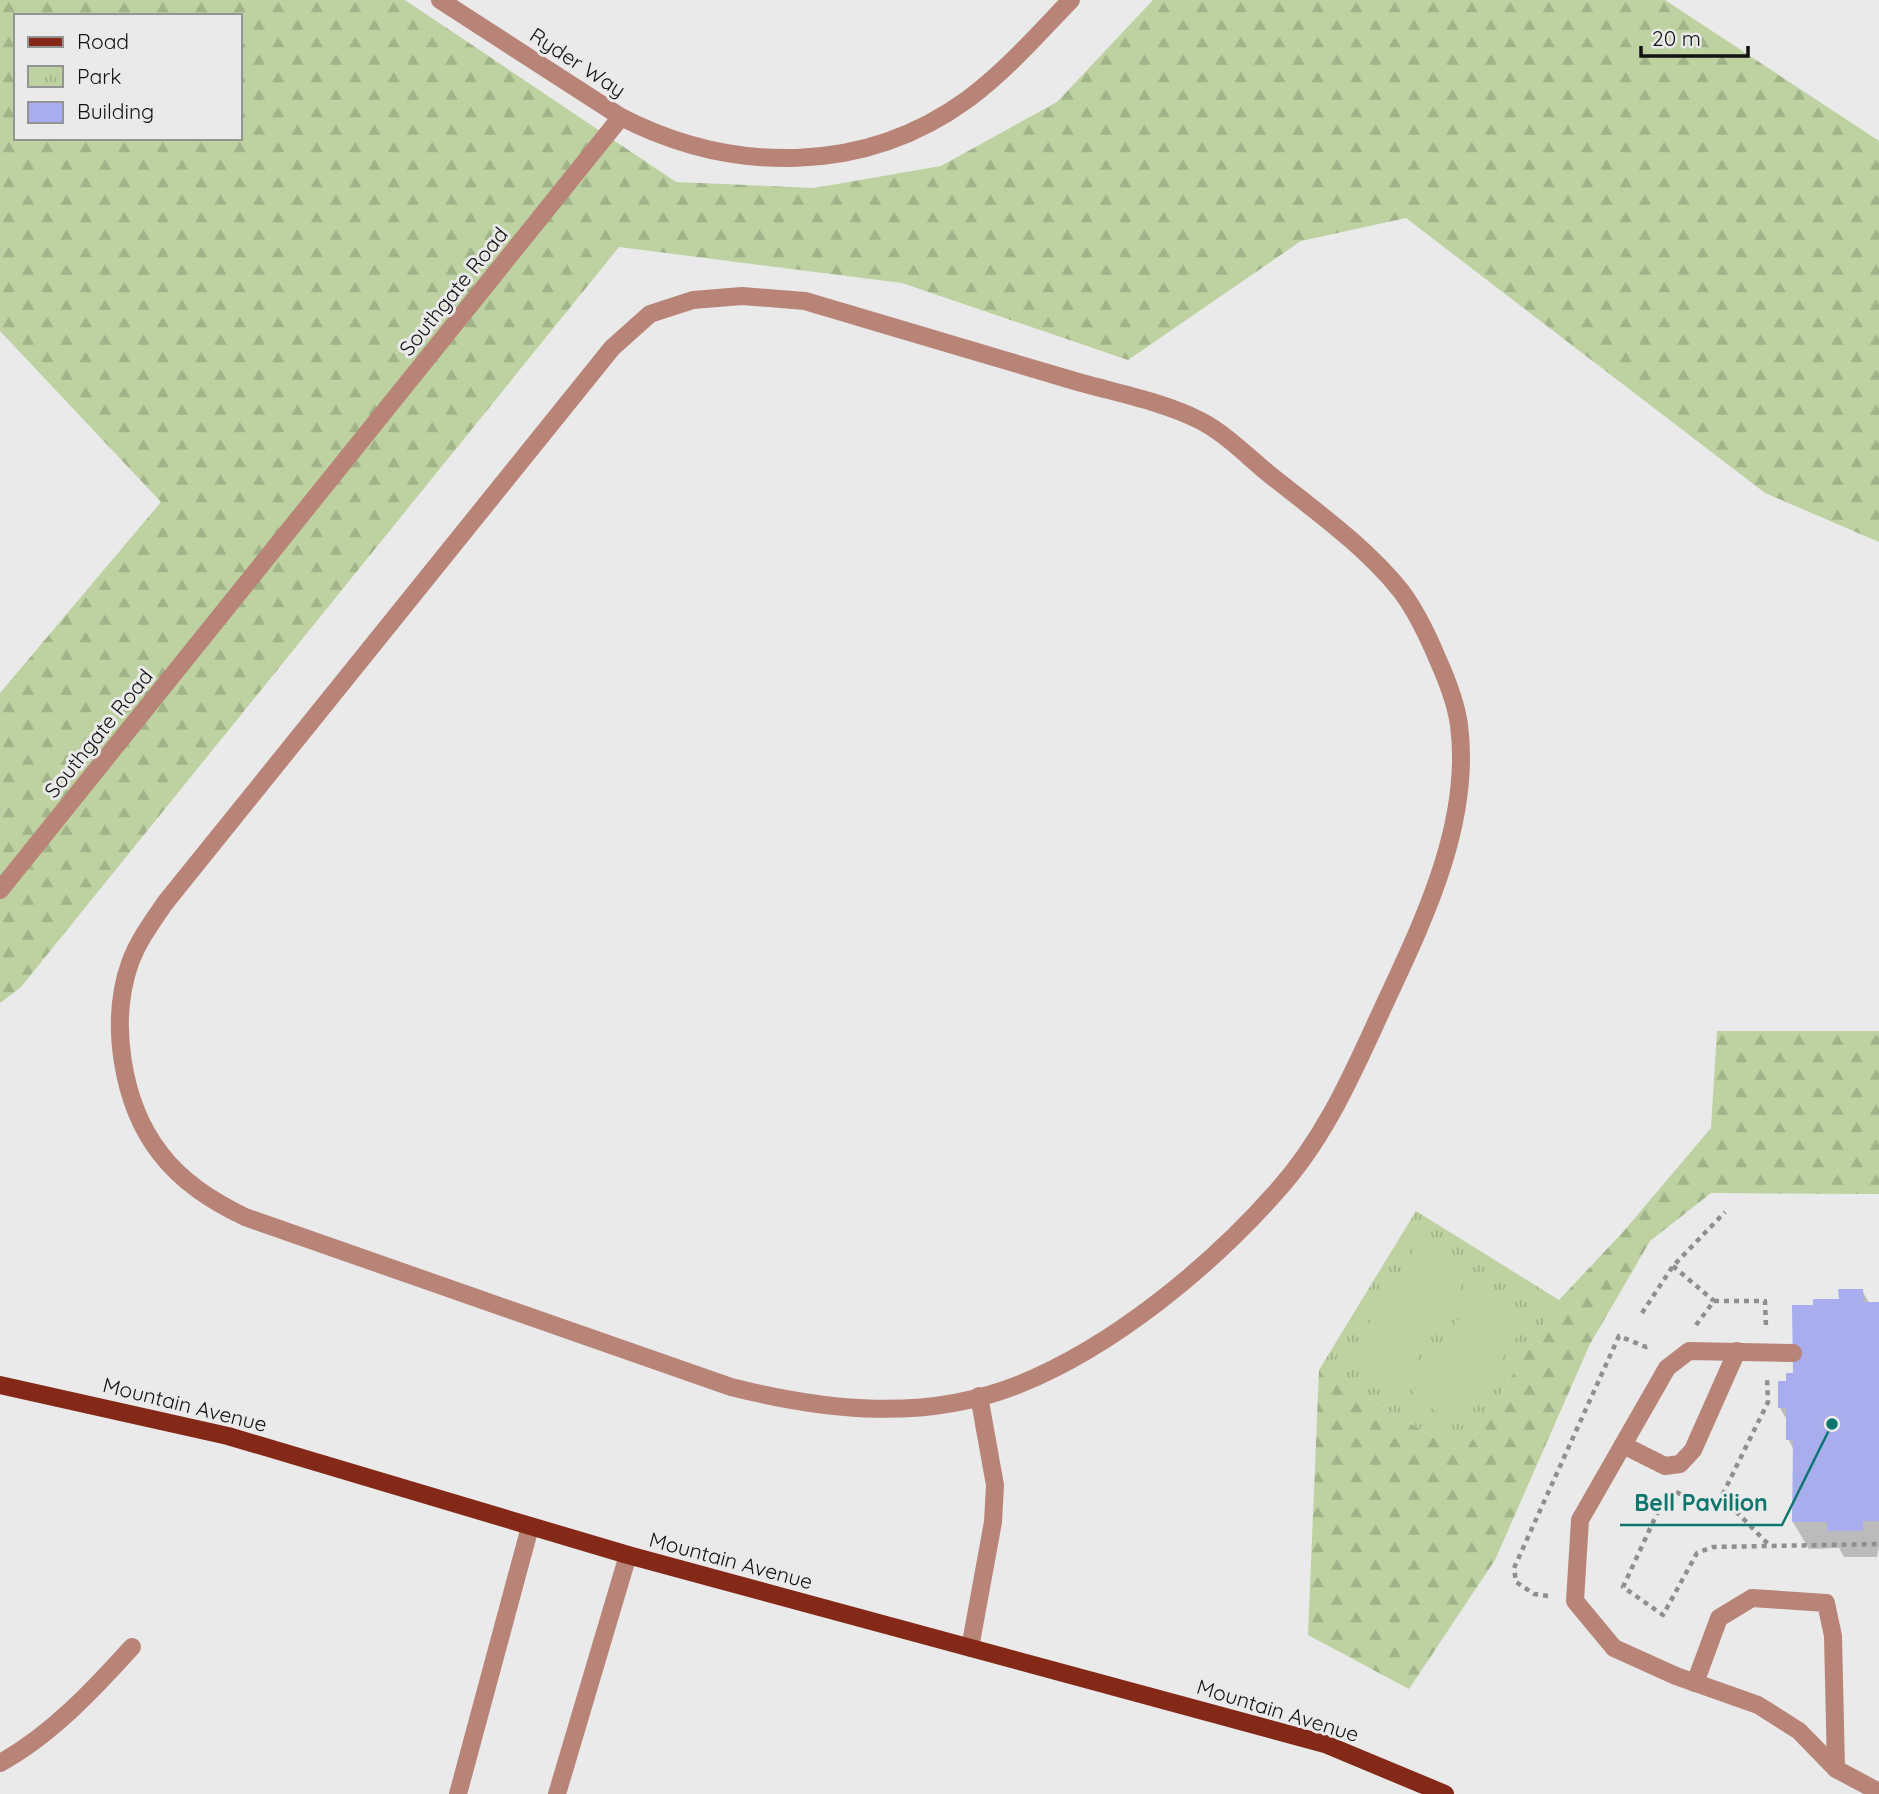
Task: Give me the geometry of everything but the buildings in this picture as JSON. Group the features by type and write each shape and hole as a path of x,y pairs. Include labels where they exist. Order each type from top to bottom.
{"main road":[{"name":"Mountain Avenue","path":"0,1385 228,1436 628,1555 1325,1744 1445,1794"}],"street":[{"name":"Ryder Way","path":"440,0 621,117"},
{"path":"621,117 682,144 747,158 814,158 857,150 910,132 968,100 999,74 1071,0"},
{"name":"Southgate Road","path":"0,890 621,117"},
{"path":"742,296 805,301 1199,420 1366,551 1404,595 1429,638 1446,677 1459,722 1461,769 1444,863 1416,937 1336,1111 1310,1150 1246,1224 1138,1315 1059,1366 1017,1385 979,1396 931,1407 886,1410 835,1408 770,1397 719,1383 245,1217 210,1199 182,1177 159,1152 141,1120 127,1079 120,1034 122,999 130,964 147,929 165,903 612,348 650,314 692,300 742,296"},
{"path":"1793,1353 1689,1351 1667,1368 1580,1520 1575,1601 1614,1647 1695,1683 1758,1705 1798,1731 1836,1769 1879,1792"},
{"path":"1623,1445 1665,1466 1680,1464 1693,1451 1737,1351"},
{"path":"970,1648 993,1522 995,1485 979,1396"},
{"path":"458,1794 530,1527"},
{"path":"557,1794 628,1555"},
{"path":"1695,1683 1719,1618 1752,1598 1826,1603 1833,1636 1836,1769"},
{"path":"0,1763 18,1754 87,1696 132,1647"}],"path":[{"path":"1642,1313 1673,1266 1725,1212"},
{"path":"1673,1266 1714,1301"},
{"path":"1722,1497 1770,1546"}],"green space":[{"path":"0,0 405,0 676,182 814,188 941,166 1057,102 1153,0 1665,0 1879,141 1879,542 1765,493 1406,218 1301,241 1128,360 902,283 619,247 21,987 0,1003 0,693 161,502 0,331"},
{"path":"1717,1031 1879,1031 1879,1194 1711,1193 1650,1241 1590,1344 1495,1560 1409,1689 1308,1635 1319,1370 1463,1454 1559,1300 1623,1232 1711,1128"},
{"path":"1416,1211 1559,1300 1463,1454 1319,1370"},
{"path":"1416,1247 1466,1278 1400,1386 1349,1357"},
{"path":"1478,1287 1528,1317 1462,1426 1411,1396"}],"place":[{"name":"Bell Pavilion","path":"1832,1424"}]}
